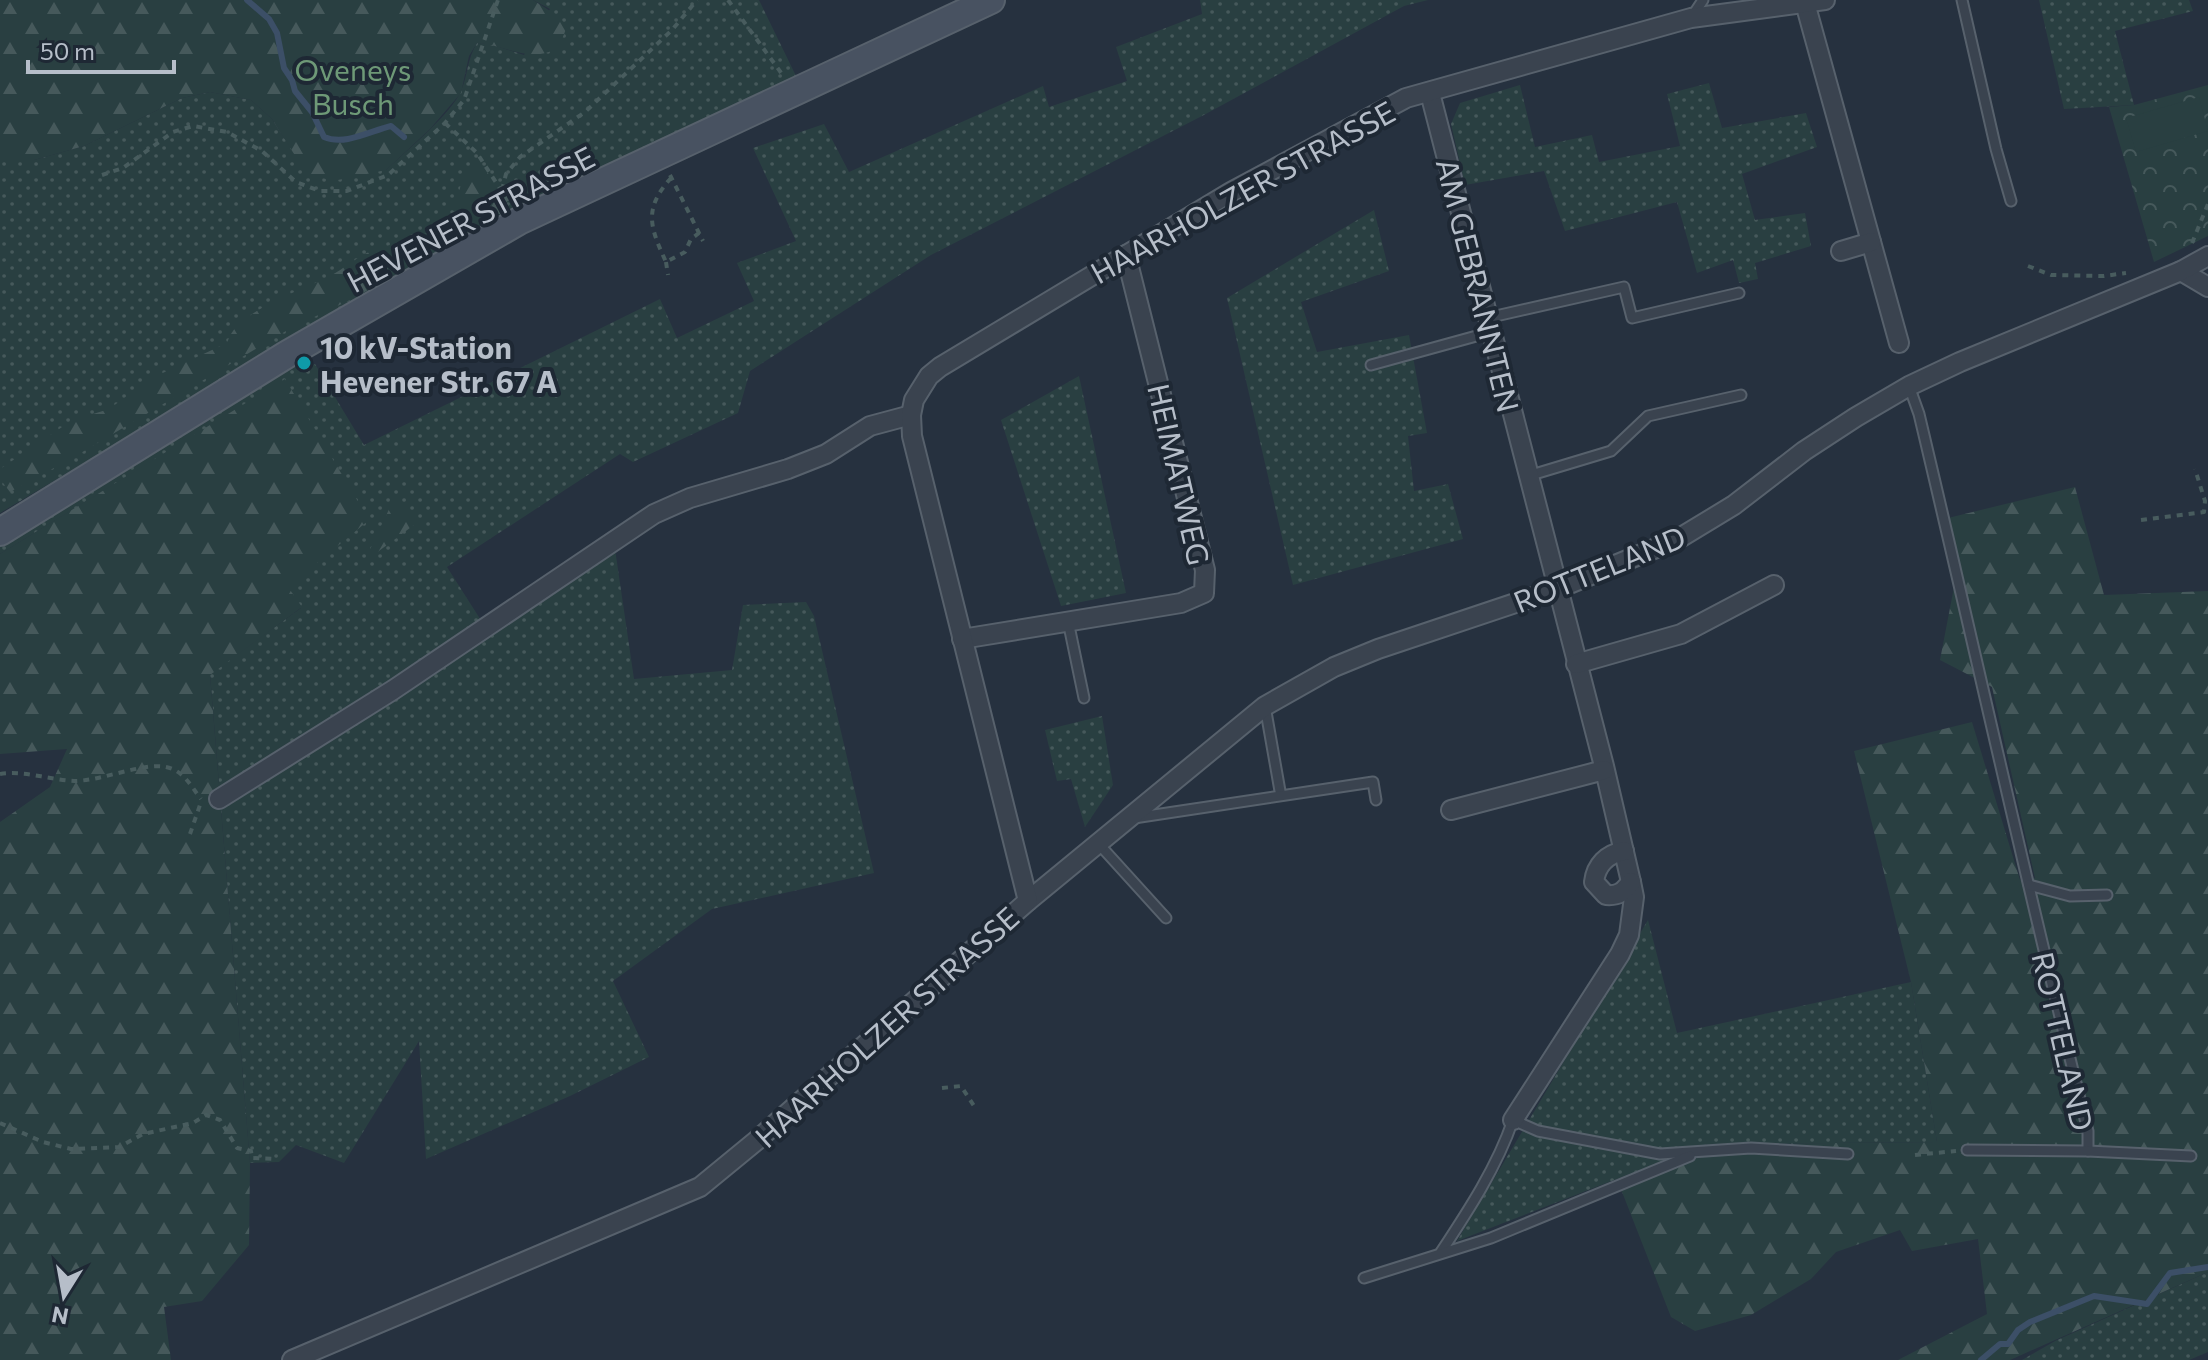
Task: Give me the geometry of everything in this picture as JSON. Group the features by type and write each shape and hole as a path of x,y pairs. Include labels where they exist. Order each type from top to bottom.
{"street":[{"name":"HEVENER STRASSE","path":"0,532 286,355 519,221 665,166 795,92 991,0"},
{"name":"HAARHOLZER STRASSE","path":"292,1360 700,1187 767,1132 1028,901 912,436 914,400 929,376 1231,192 1406,98 1691,18 1825,0"},
{"path":"1805,3 1899,343"},
{"name":"AM GEBRANNTEN","path":"1430,93 1634,897 1629,935 1624,945 1513,1120"},
{"path":"1841,251 1871,242"},
{"name":"HEIMATWEG","path":"962,639 1181,603 1204,593 1205,570 1126,255"},
{"name":"ROTTELAND","path":"1028,901 1265,706 1334,667 1378,649 1557,589 1678,539 1734,505 1804,451 1909,386 2181,271 2208,256"},
{"path":"2181,271 2208,287"},
{"path":"211,800 490,627 654,514 690,498 788,469 826,454 870,426 911,415"},
{"path":"1576,664 1681,634 1774,585"},
{"path":"1451,810 1604,770"},
{"path":"1624,851 1613,853 1598,866 1594,882 1606,895 1615,896 1623,893 1631,882"}],"lane":[{"path":"1691,18 1703,0"},
{"path":"1962,0 2011,201"},
{"path":"1371,365 1489,325 1624,287 1632,318 1739,293"},
{"name":"ROTTELAND","path":"1909,386 1919,414 2029,885 2034,918 2088,1131 2088,1151"},
{"path":"1528,476 1611,451 1648,416 1741,395"},
{"path":"1068,621 1084,698"},
{"path":"1265,706 1280,791"},
{"path":"1124,820 1373,782 1376,800"},
{"path":"1097,842 1166,918"},
{"path":"2029,885 2070,896 2107,895"},
{"path":"1513,1120 1538,1131 1565,1134 1641,1152 1698,1153 1751,1148 1848,1154"},
{"name":"AM GEBRANNTEN","path":"1441,1252 1467,1213 1513,1120"},
{"path":"1967,1150 2191,1156"},
{"path":"1364,1278 1491,1238 1698,1153"}],"path":[{"path":"102,175 123,168 173,132 193,126 227,132 262,151 296,182 320,191 347,191 388,175 445,123 464,100 498,0"},
{"path":"502,190 506,174 520,157 585,112 672,30 697,0"},
{"path":"728,0 795,92"},
{"path":"445,123 477,153 519,221"},
{"path":"665,166 703,241"},
{"path":"665,166 651,210 651,230 666,262 668,275"},
{"path":"2181,271 2208,204"},
{"path":"666,262 685,252 691,239 699,233"},
{"path":"2028,266 2051,275 2104,276 2123,272"},
{"path":"2141,520 2204,512 2205,501 2195,469"},
{"path":"0,774 74,781 162,766 181,772 211,800 190,834"},
{"path":"942,1088 961,1086 974,1106"},
{"path":"0,1123 43,1142 71,1149 119,1147 143,1134 193,1123 206,1115 220,1120 237,1148 251,1151 252,1158 277,1159"},
{"path":"1915,1155 1967,1150"}],"green space":[{"name":"Oveneys Busch","path":"0,0 533,0 561,18 566,29 559,47 539,54 477,43 469,56 461,93 430,129 386,170 333,181 306,173 272,119 251,100 210,92 182,98 84,146 34,160 0,160"},
{"path":"533,0 759,0 796,76 299,335 0,513 0,160 34,160 84,146 182,98 210,92 251,100 272,119 307,173 386,170 456,100 477,43 524,55 550,9"},
{"path":"1200,0 1428,0 1404,6 1202,116 931,255 750,371 738,413 633,462 620,454 447,567 484,625 615,549 634,679 732,670 743,605 806,602 814,616 874,873 712,909 613,981 649,1057 570,1096 426,1159 419,1041 344,1163 296,1145 279,1162 250,1163 210,674 301,608 287,587 285,380 0,554 0,542 292,361 300,372 315,364 364,445 660,299 677,338 754,301 737,263 796,241 753,148 824,124 849,172 1043,86 1049,107 1127,81 1116,47 1202,14"},
{"path":"2039,0 2189,0 2193,11 2115,31 2134,105 2064,109"},
{"path":"1709,83 1722,128 1806,113 1817,147 1742,174 1755,220 1805,213 1811,246 1755,263 1758,279 1739,283 1733,260 1697,273 1677,202 1565,231 1544,171 1465,185 1451,124 1460,103 1520,85 1535,147 1592,135 1599,162 1680,146 1667,94"},
{"path":"2208,85 2208,236 2154,262 2109,107 2134,105"},
{"path":"2199,97 2208,131 2136,152 2126,118"},
{"path":"479,167 494,180 504,201 501,213 490,222 352,299 291,328 10,492 0,479 0,469 71,421 109,409 152,378 227,343 245,319 265,306 332,275 368,252 418,237 443,225 455,210 464,178"},
{"path":"1374,210 1389,271 1301,302 1317,352 1409,335 1427,433 1408,436 1414,491 1448,484 1463,539 1293,585 1227,298"},
{"path":"1079,376 1126,593 1061,606 1001,420"},
{"path":"285,379 369,520 288,587 302,607 210,675 250,1163 249,1245 202,1301 164,1307 171,1360 0,1360 0,822 50,787 67,749 0,754 0,554"},
{"path":"2075,487 2104,595 2208,591 2208,1272 2010,1360 1898,1360 1987,1314 1978,1239 1912,1251 1900,1230 1836,1252 1811,1279 1751,1315 1695,1331 1671,1317 1617,1179 1707,1144 1937,1142 1911,982 1854,751 1972,722 2020,880 2035,878 1992,687 1940,660 1959,561 1948,518"},
{"path":"393,501 406,507 418,522 364,562"},
{"path":"1102,716 1113,785 1085,827 1071,779 1057,781 1045,730"},
{"path":"1648,920 1677,1033 1911,982 1937,1142 1707,1144 1457,1241"},
{"path":"2208,1272 2208,1352 2189,1360 2022,1360 2055,1341"}],"waterway":[{"path":"247,0 269,19 277,33 284,68 324,137 349,139 391,126 404,137"},
{"path":"1981,1360 2000,1344 2008,1344 2018,1330 2030,1322 2094,1296 2147,1304 2170,1273 2208,1267"}],"place":[{"name":"10 kV-Station Hevener Str. 67 A","path":"304,363"}]}
